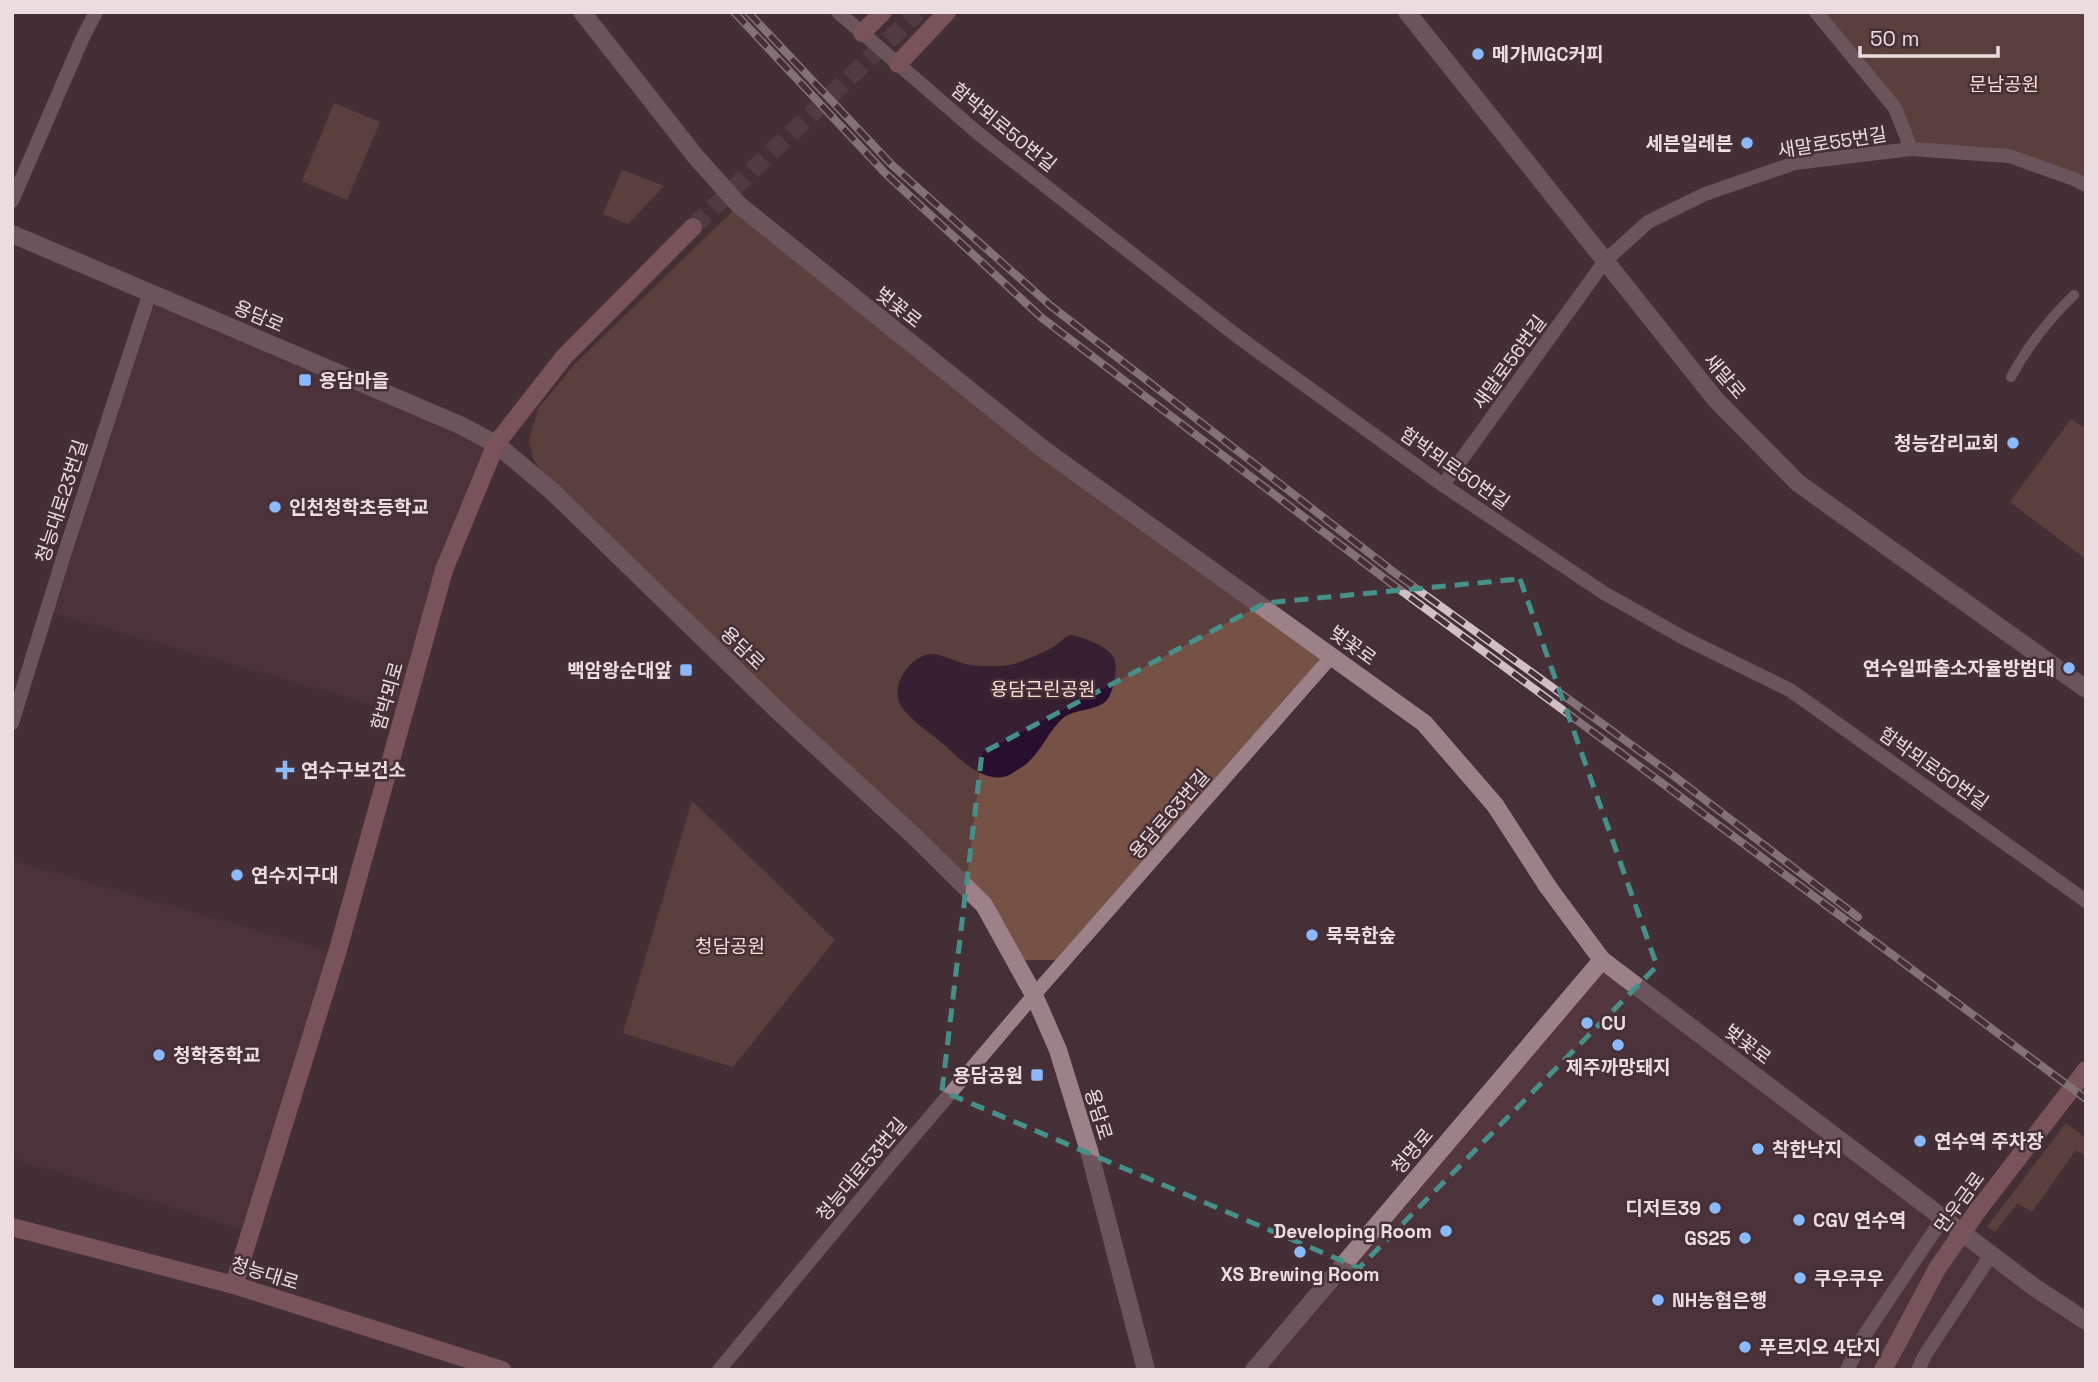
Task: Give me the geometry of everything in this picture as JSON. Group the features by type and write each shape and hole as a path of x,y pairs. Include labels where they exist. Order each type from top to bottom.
{"main road":[{"path":"862,33 883,12"},
{"path":"898,64 947,12"},
{"name":"함박뫼로","path":"234,1285 337,953 444,570 496,444 564,358 693,227"},
{"name":"먼우금로","path":"1883,1370 1937,1269 1978,1210 2086,1070"},
{"name":"청능대로","path":"12,1227 234,1285 502,1370"}],"street":[{"path":"12,201 96,12"},
{"name":"벚꽃로","path":"582,12 696,158 739,205 1043,449 1424,723 1495,806 1548,887 1602,960 1991,1255 2086,1321"},
{"name":"함박뫼로50번길","path":"838,12 979,134 1237,336 1443,485 1604,593 1684,638 1790,690 2086,901"},
{"name":"새말로","path":"1407,12 1716,400 1798,483 2086,689"},
{"path":"1816,12 1895,108 1911,149"},
{"name":"새말로55번길","path":"1605,261 1648,222 1704,194 1795,163 1911,149 2009,156 2086,185"},
{"name":"용담로","path":"12,234 460,425 496,444 553,492 778,711 913,835 984,905 1034,995 1058,1050 1090,1154 1146,1370"},
{"name":"새말로56번길","path":"1443,485 1605,261"},
{"name":"청능대로23번길","path":"12,723 150,292"},
{"path":"2011,377 2021,358 2051,318 2074,295"},
{"name":"용담로63번길","path":"1034,995 1332,656"},
{"name":"청명로","path":"1254,1370 1602,960"},
{"name":"청능대로53번길","path":"719,1370 1034,995"},
{"name":"먼우금로","path":"1847,1370 1864,1336 1943,1218"},
{"path":"1917,1370 1991,1255"}],"highlighted area":[{"path":"1520,579 1657,966 1359,1268 942,1091 982,753 1265,603"}],"shaded area":[{"name":"인천청학초등학교","path":"150,292 496,444 404,713 47,611"},
{"path":"1070,635 1093,642 1113,656 1116,672 1110,695 1101,704 1062,719 1031,760 1007,776 984,775 967,765 912,719 901,706 898,698 900,681 909,666 923,656 939,655 973,665 1009,665 1044,652"},
{"name":"청학중학교","path":"12,861 337,953 251,1232 12,1158"},
{"path":"1602,960 2086,1316 2086,1370 1247,1370"}],"green space":[{"name":"문남공원","path":"1816,12 2086,12 2086,185 2009,156 1911,149 1895,108"},
{"path":"334,103 380,122 347,200 302,181"},
{"path":"622,170 664,186 628,224 603,214"},
{"name":"용담근린공원","path":"739,205 1043,449 1332,656 1065,960 1015,960 988,913 553,492 533,458 529,440 538,409 575,364"},
{"path":"2071,419 2086,429 2086,559 2010,502"},
{"name":"청담공원","path":"692,801 835,940 733,1067 623,1033"},
{"path":"2066,1123 2086,1138 2086,1156 2076,1150 2032,1212 2018,1203 1995,1232 1987,1227"}],"tunnel":[{"path":"693,227 918,12"}],"railway":[{"path":"734,12 885,173 1042,318 1388,581 2086,1099"},
{"path":"748,12 892,165 1051,306 1395,573 1670,773 1858,917"}],"place":[{"name":"메가MGC커피","path":"1478,54"},
{"name":"세븐일레븐","path":"1747,143"},
{"name":"용담마을","path":"305,380"},
{"name":"청능감리교회","path":"2013,443"},
{"name":"인천청학초등학교","path":"275,507"},
{"name":"연수일파출소자율방범대","path":"2069,668"},
{"name":"백암왕순대앞","path":"686,670"},
{"name":"연수구보건소","path":"285,770"},
{"name":"연수지구대","path":"237,875"},
{"name":"묵묵한숲","path":"1312,935"},
{"name":"CU","path":"1587,1023"},
{"name":"제주까망돼지","path":"1618,1045"},
{"name":"청학중학교","path":"159,1055"},
{"name":"용담공원","path":"1037,1075"},
{"name":"연수역 주차장","path":"1920,1141"},
{"name":"착한낙지","path":"1758,1149"},
{"name":"디저트39","path":"1715,1208"},
{"name":"CGV 연수역","path":"1799,1220"},
{"name":"Developing Room","path":"1446,1231"},
{"name":"GS25","path":"1745,1238"},
{"name":"XS Brewing Room","path":"1300,1252"},
{"name":"쿠우쿠우","path":"1800,1278"},
{"name":"NH농협은행","path":"1658,1300"},
{"name":"푸르지오 4단지","path":"1745,1347"}]}
